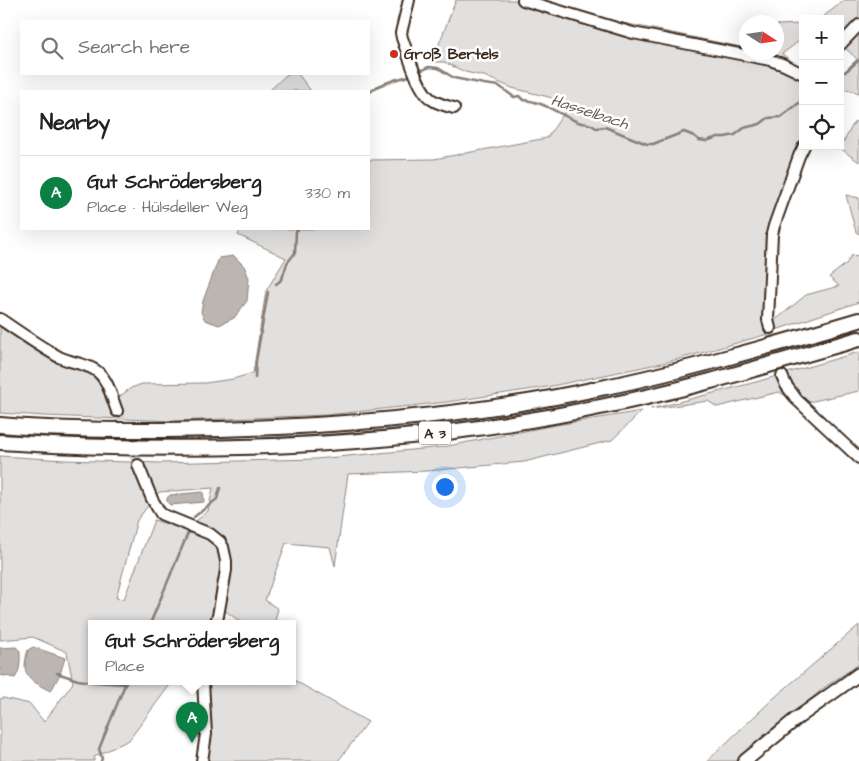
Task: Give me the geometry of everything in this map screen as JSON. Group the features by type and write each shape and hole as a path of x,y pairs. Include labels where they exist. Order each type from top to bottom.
{"highway":[{"name":"A 3","path":"0,425 182,431 331,425 468,411 601,388 685,368 859,320"},
{"name":"A 3","path":"0,442 119,448 274,447 418,435 538,419 688,388 859,339"}],"main road":[{"path":"745,761 796,719 859,674"}],"street":[{"path":"409,0 401,33 416,75 425,94 437,102 454,108"},
{"path":"523,0 633,33 770,60 799,72"},
{"path":"844,40 859,24"},
{"path":"770,328 768,316 772,234 802,150"},
{"path":"0,318 60,357 95,369 106,382 117,411"},
{"path":"782,376 786,386 796,400 859,458"},
{"path":"138,465 152,499 161,514 210,534 223,547 226,570 216,620"},
{"path":"202,761 206,734 203,685"}],"shaded area":[{"path":"456,0 520,0 739,55 739,60 761,60 773,63 799,74 799,150 769,228 766,241 768,334 667,362 547,387 447,402 327,415 175,421 0,413 0,322 95,373 116,399 131,388 142,384 205,383 233,379 253,373 266,291 286,258 238,235 240,230 370,230 370,160 434,159 547,138 568,107 549,97 512,88 484,76 465,72 444,62 432,62"},
{"path":"530,0 544,0 618,22 739,47 739,55 634,32"},
{"path":"845,0 859,0 859,20 844,32 844,15 825,15"},
{"path":"799,24 799,41 784,52 784,25"},
{"path":"859,31 859,93 847,89 844,92 844,71 857,59 844,47 844,43"},
{"path":"784,56 794,63 794,67 762,60 784,60"},
{"path":"286,75 299,75 310,90 270,90"},
{"path":"855,121 859,125 859,162 843,150 844,141"},
{"path":"846,195 859,198 859,234 856,232"},
{"path":"852,255 859,256 859,302 773,331 773,322 806,295 839,286 829,277 846,264"},
{"path":"234,256 244,266 249,278 247,301 234,318 219,325 205,320 201,312 203,301 219,258"},
{"path":"859,352 859,391 804,403 797,393 789,398 779,392 717,407 708,401 651,409 756,382"},
{"path":"642,411 612,440 524,462 427,471 348,474 335,566 330,547 286,543 265,600 278,609 275,620 238,620 223,609 230,558 196,521 208,511 213,488 159,492 137,520 116,598 124,599 154,520 200,535 218,547 223,564 213,620 88,620 88,685 170,685 129,740 94,757 94,761 0,761 0,699 30,704 44,722 73,683 67,652 33,637 0,640 0,456 161,463 316,459 443,447 550,426"},
{"path":"203,492 204,502 170,505 167,502 167,498 170,495"},
{"path":"859,625 859,664 825,687 736,761 707,761 774,698"},
{"path":"16,647 20,651 20,665 17,675 15,678 0,675 0,648"},
{"path":"33,647 65,658 60,674 51,691 31,680 26,672 25,664 28,650"},
{"path":"296,681 368,722 338,761 206,761 207,685 296,685"}],"waterway":[{"name":"Hasselbach","path":"844,72 859,60"},
{"name":"Hasselbach","path":"418,72 429,67 438,68 454,78 499,86 514,97 519,96 523,100 538,103 578,122 596,128 605,127 647,144 653,144 684,132 699,140 706,141 735,135 744,128 760,124 768,118 781,117 799,103"},
{"name":"Hasselbach","path":"370,92 378,86 413,75"},
{"name":"Hasselbach","path":"276,284 280,281 287,263 295,253 298,230"},
{"name":"Hasselbach","path":"255,378 256,361 268,292"},
{"name":"Hasselbach","path":"194,517 217,499 220,488"},
{"name":"Hasselbach","path":"152,620 188,533"},
{"path":"57,673 88,681"},
{"name":"Hasselbach","path":"101,761 99,749 125,685"}],"tunnel":[{"path":"770,328 782,376"},
{"path":"117,411 138,465"}],"place":[{"name":"Groß Bertels","path":"394,54"},
{"name":"Gut Schrödersberg","path":"192,743"}]}
